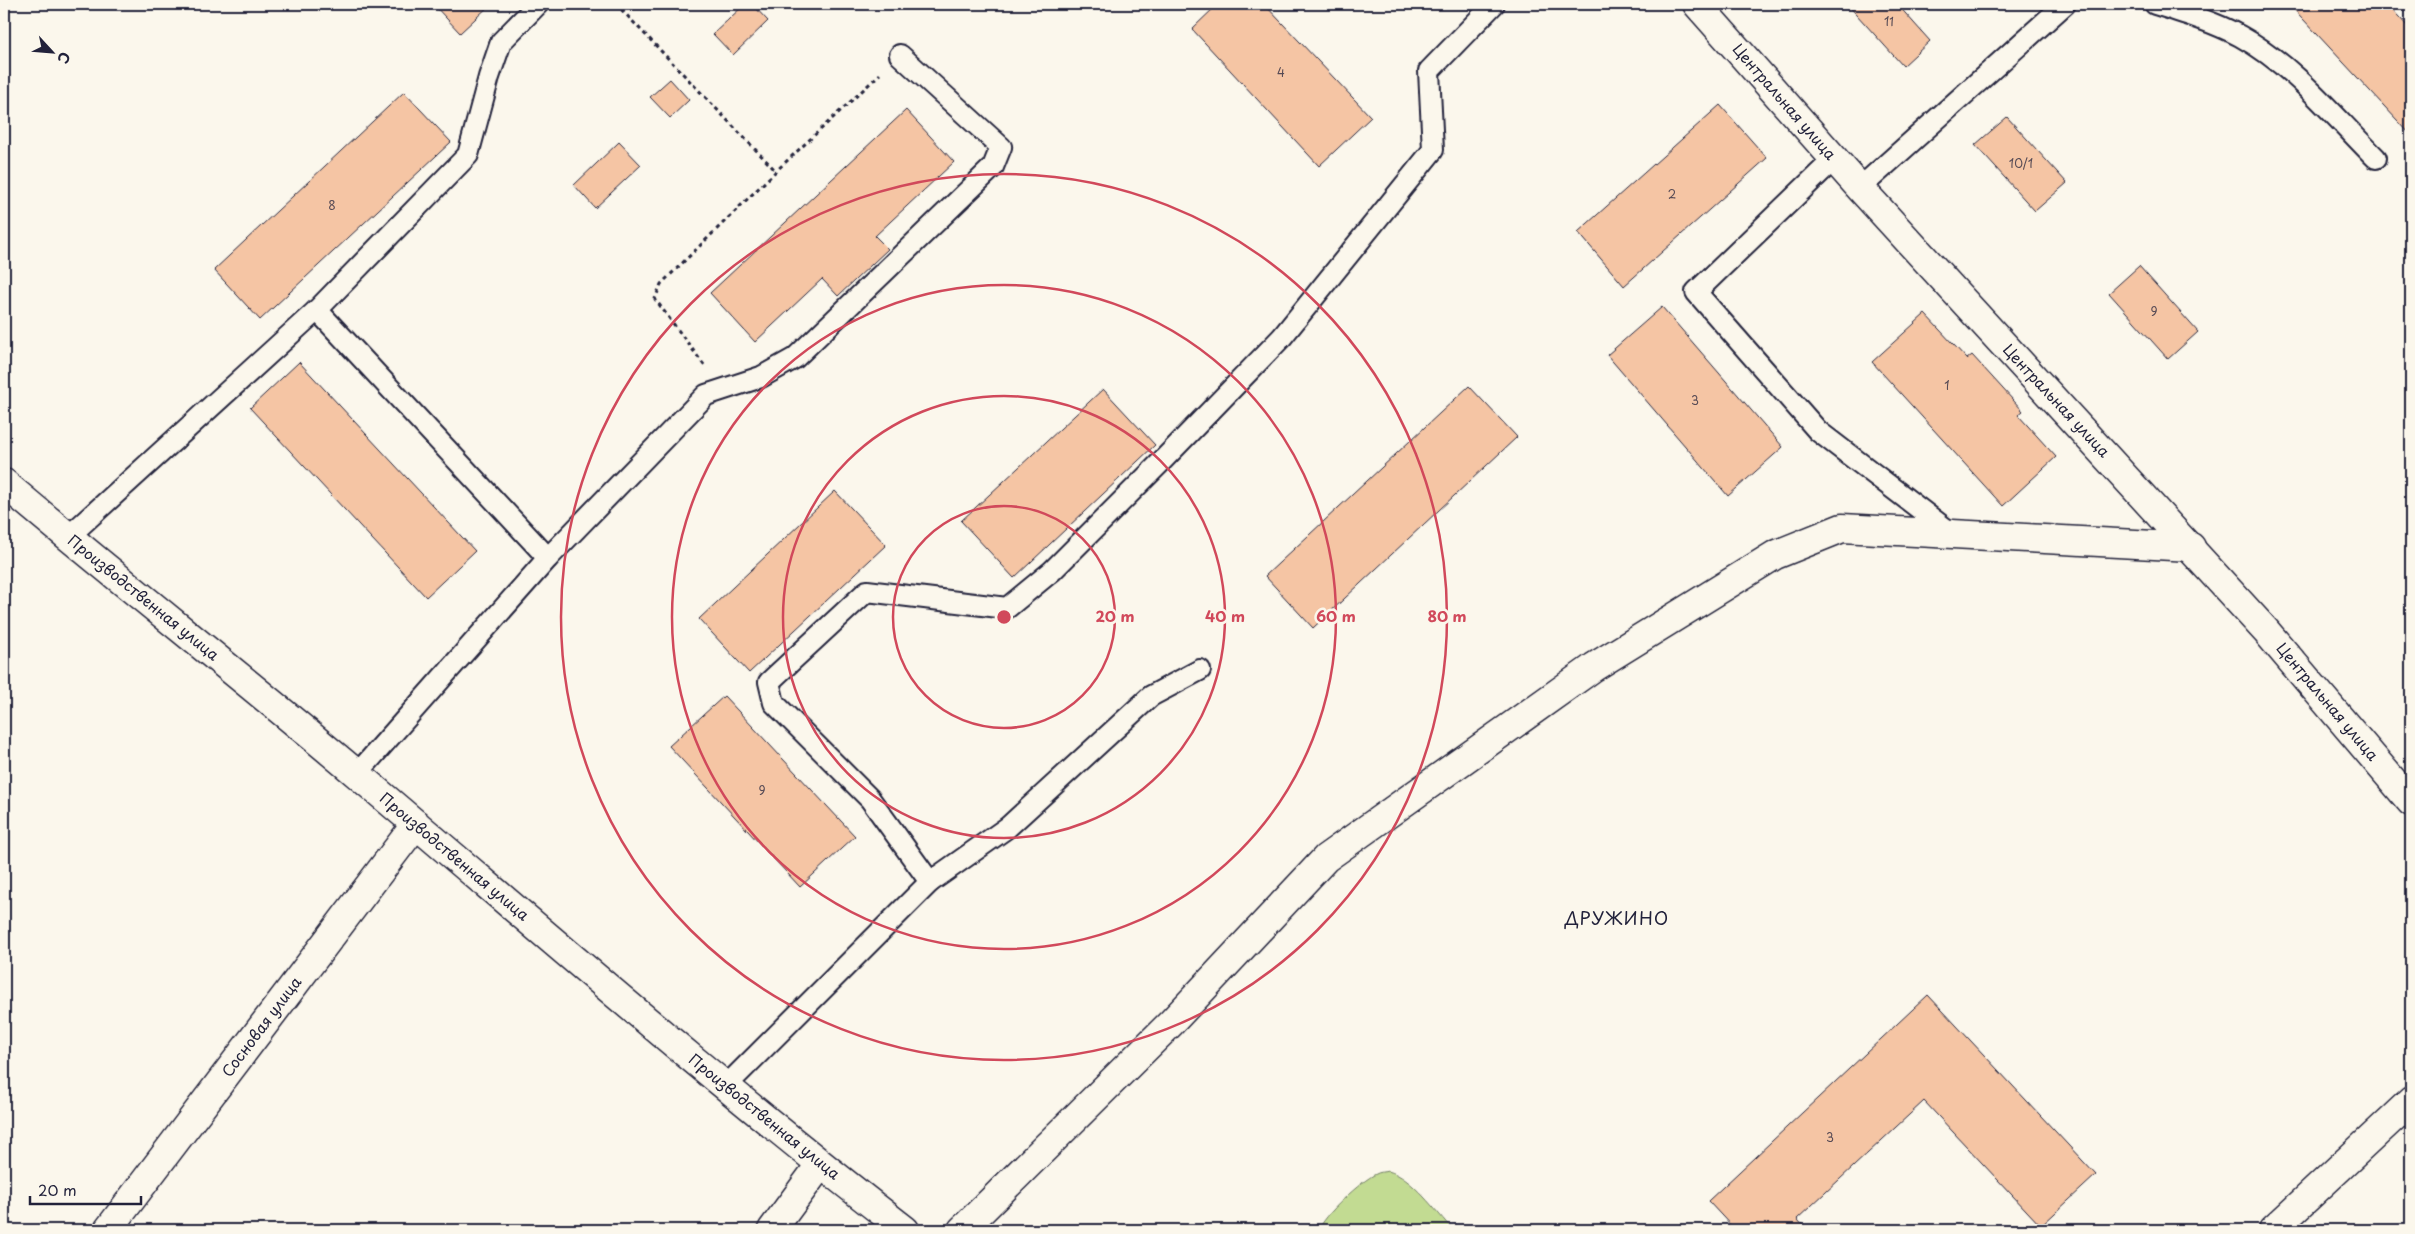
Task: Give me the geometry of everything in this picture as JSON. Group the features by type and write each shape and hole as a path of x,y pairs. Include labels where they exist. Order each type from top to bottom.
{"street":[{"name":"Центральная улица","path":"1697,4 1860,188 2266,631 2411,802"},
{"name":"Производственная улица","path":"5,485 357,774 820,1165 905,1230"},
{"path":"962,1230 1171,1023 1326,858 1594,667 1775,555 1842,528 2190,547"},
{"name":"Сосновая улица","path":"108,1230 416,824"},
{"path":"2273,1230 2411,1102"},
{"path":"772,1230 820,1165"}],"lane":[{"path":"68,537 317,310 468,156 489,77 501,42 538,4"},
{"path":"930,882 870,799 774,703 769,682 867,591 1006,608 1052,570 1282,338 1433,150 1429,72 1494,4"},
{"path":"1860,188 2064,4"},
{"path":"2155,4 2197,17 2241,36 2285,67 2376,158"},
{"path":"357,774 548,558 706,395 761,377 795,358 993,167 1001,147 900,55"},
{"path":"1834,159 1696,292 1818,431 1951,533"},
{"path":"317,310 548,558"},
{"path":"725,1086 930,882 1008,827 1151,696 1200,670"}],"path":[{"path":"616,4 776,171"},
{"path":"722,390 655,299 661,284 776,171 900,55"}],"green space":[{"path":"1388,1171 1406,1180 1415,1188 1453,1230 1319,1230 1328,1216 1353,1191 1376,1174"}],"building":[{"path":"433,4 491,4 460,33"},
{"path":"745,4 752,4 768,21 733,55 713,34"},
{"path":"1218,4 1264,4 1371,117 1319,166 1192,29"},
{"path":"1847,4 1897,4 1930,41 1903,66"},
{"path":"2289,4 2387,4 2411,30 2411,135"},
{"path":"670,79 689,100 670,118 650,97"},
{"path":"404,92 451,142 260,320 214,270"},
{"path":"1720,105 1767,158 1624,286 1578,232"},
{"path":"906,110 954,162 875,236 888,249 838,296 822,279 755,342 710,293"},
{"path":"2007,117 2067,183 2035,211 1975,145"},
{"path":"619,142 641,165 595,208 574,185"},
{"path":"2139,266 2198,332 2168,359 2109,293"},
{"path":"1662,307 1783,447 1728,496 1607,355"},
{"path":"1925,314 1967,359 1972,355 2023,411 2018,415 2056,457 2003,506 1872,362"},
{"path":"299,362 475,551 426,597 250,408"},
{"path":"1469,386 1517,437 1313,628 1265,576"},
{"path":"1103,389 1155,445 1014,578 961,521"},
{"path":"835,491 886,545 749,673 699,619"},
{"path":"724,696 855,836 800,887 669,746"},
{"path":"1928,995 2096,1175 2041,1226 1924,1101 1797,1219 1807,1230 1735,1230 1708,1201"}],"district":[{"name":"ДРУЖИНО","path":"1617,919"}]}
